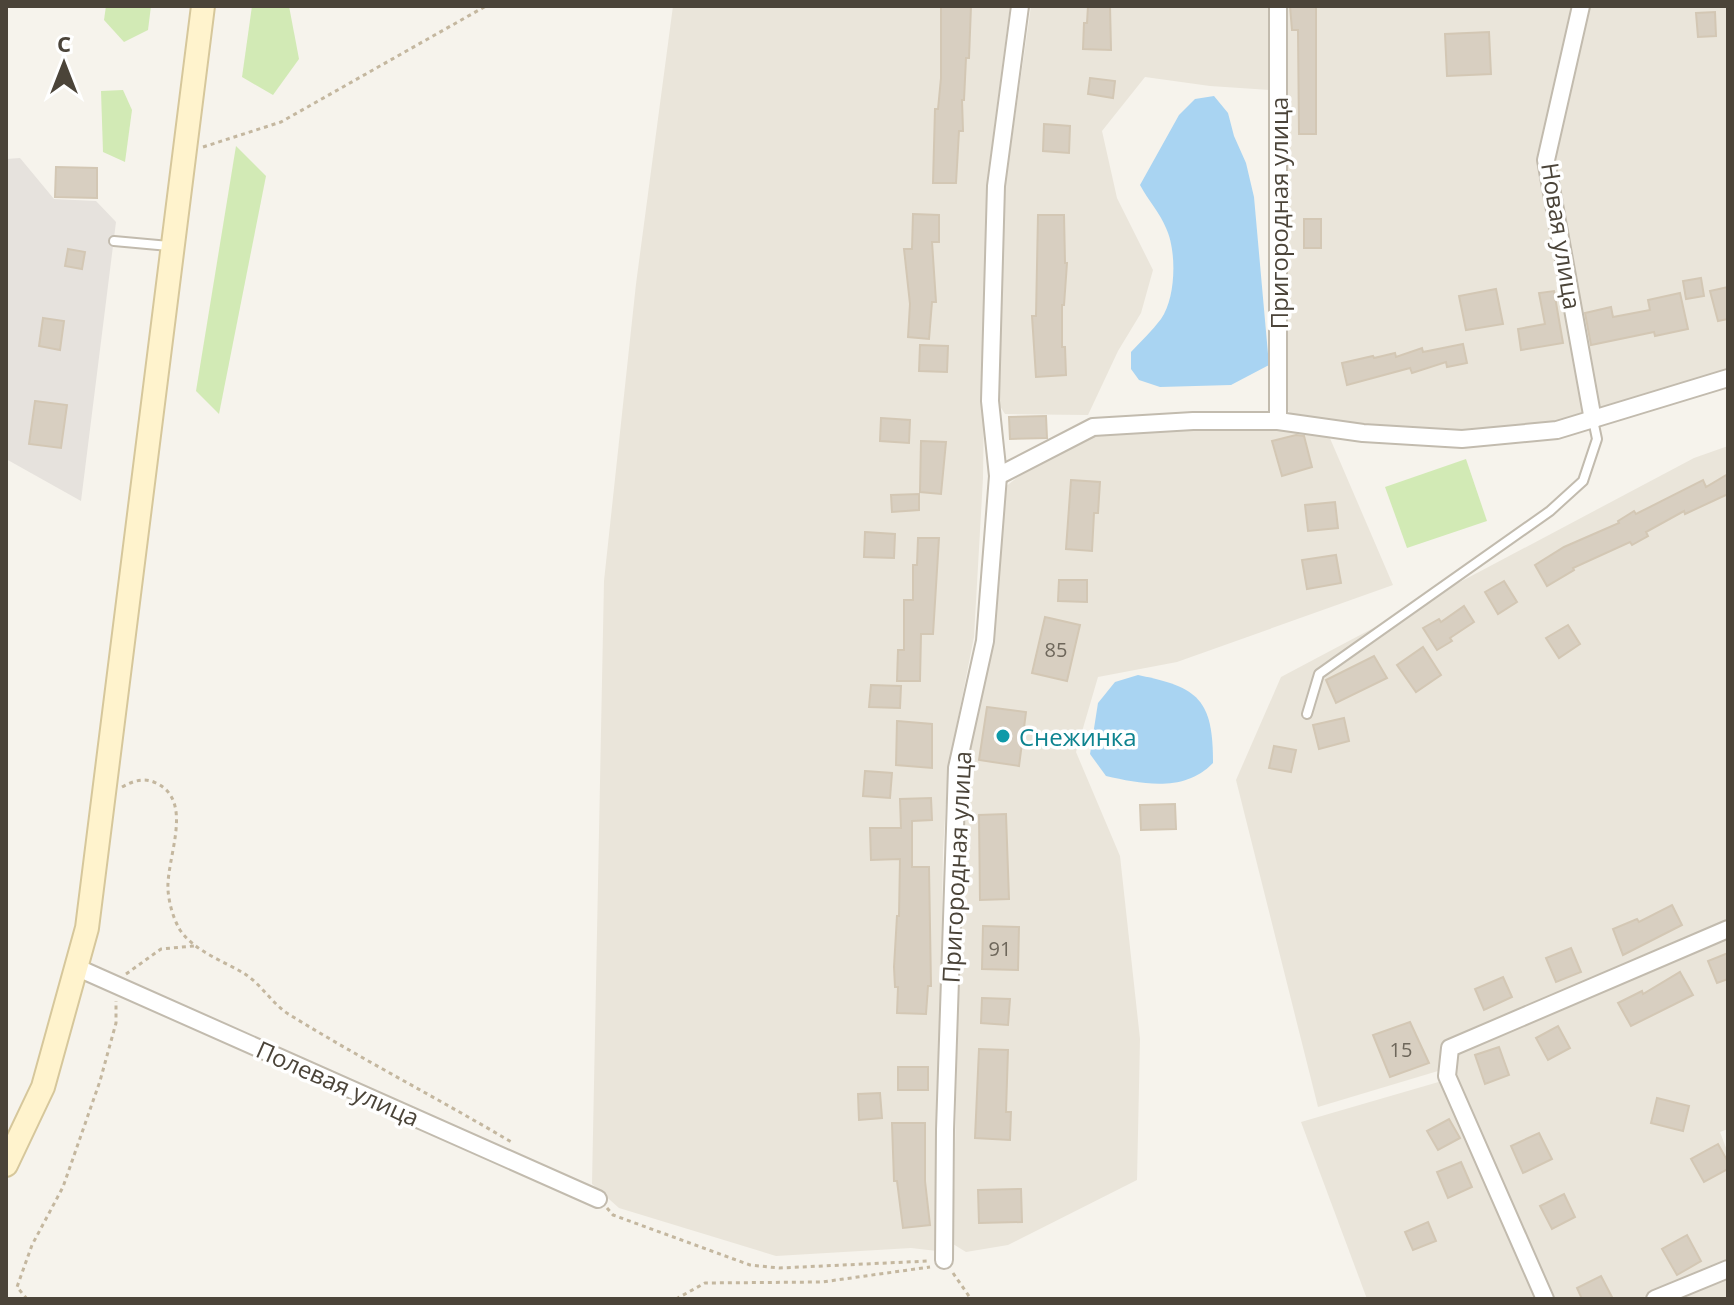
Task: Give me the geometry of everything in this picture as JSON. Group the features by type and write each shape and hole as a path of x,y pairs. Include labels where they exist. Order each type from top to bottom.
{"street":[{"path":"6,1165 43,1087 87,928 203,6"},
{"name":"Пригородная улица","path":"944,1260 957,768 985,641 998,476 990,401 996,186 1020,6"},
{"name":"Пригородная улица","path":"1278,6 1278,421"},
{"name":"Новая улица","path":"1581,6 1546,160 1593,420"},
{"path":"998,476 1093,427 1193,421 1278,421 1363,433 1462,439 1557,430 1728,378"},
{"path":"1545,1299 1447,1076 1450,1048 1728,929"},
{"name":"Полевая улица","path":"78,968 598,1199"},
{"path":"1655,1299 1728,1269"}],"lane":[{"path":"114,241 173,246"},
{"path":"1307,714 1319,674 1550,511 1583,481 1597,439 1593,420"}],"path":[{"path":"184,153 281,122 486,6"},
{"path":"104,798 134,781 152,781 168,789 175,804 175,844 169,865 170,907 180,930 195,946 248,976 286,1013 522,1148"},
{"path":"116,979 161,949 195,946"},
{"path":"27,1299 17,1287 32,1245 63,1187 100,1081 116,1023 116,993"},
{"path":"598,1199 613,1215 750,1265 779,1268 944,1260"},
{"path":"676,1299 705,1283 822,1282 924,1269 944,1260"},
{"path":"944,1260 971,1299"}],"shaded area":[{"path":"673,6 1010,6 987,182 983,478 974,637 948,769 943,850 937,1251 911,1248 776,1256 619,1208 592,1184 604,581 636,284"},
{"path":"1031,6 1270,6 1270,90 1145,77 1102,131 1117,198 1153,270 1141,313 1118,351 1088,415 1005,414 998,403 1005,187"},
{"path":"1280,6 1573,6 1539,158 1587,410 1564,420 1465,432 1362,426 1293,416 1283,405"},
{"path":"1589,6 1728,6 1728,369 1596,410 1552,161"},
{"path":"20,158 54,199 96,201 116,222 81,501 6,459 6,159"},
{"path":"1279,426 1329,436 1393,585 1177,662 1098,677 1076,752 1120,856 1140,1039 1137,1180 1008,1245 966,1252 953,1244 963,772 994,636 1004,488 1043,457 1096,435"},
{"path":"1728,446 1728,923 1446,1044 1438,1071 1318,1107 1236,780 1281,677 1694,458"},
{"path":"1728,938 1728,1129 1720,1132 1728,1153 1728,1262 1639,1299 1553,1299 1454,1072 1460,1051"},
{"path":"1442,1081 1538,1299 1367,1299 1301,1122"},
{"path":"1728,1276 1728,1299 1670,1299"}],"green space":[{"path":"106,6 151,6 148,30 124,42 104,20"},
{"path":"252,6 289,6 299,59 273,95 242,77"},
{"path":"123,90 132,110 125,162 103,152 101,91"},
{"path":"236,146 266,176 219,414 196,391"},
{"path":"1466,459 1487,521 1407,548 1385,487"}],"water":[{"path":"1214,96 1228,113 1246,163 1254,197 1269,365 1231,385 1160,387 1139,380 1131,369 1131,352 1166,310 1173,274 1170,238 1161,217 1140,185 1179,115 1195,99"},
{"path":"1138,675 1175,685 1198,700 1210,724 1212,742 1213,763 1202,772 1176,782 1134,782 1106,776 1090,754 1098,703 1115,682"}],"building":[{"path":"941,6 971,6 969,58 966,58 962,100 963,131 959,131 956,183 933,183 935,109 938,109 941,78"},
{"path":"1088,6 1110,6 1111,50 1083,49"},
{"path":"1290,6 1316,6 1316,134 1299,134 1298,30 1292,30"},
{"path":"1715,12 1716,36 1698,37 1696,13"},
{"path":"1489,32 1491,74 1447,76 1445,34"},
{"path":"1090,78 1115,81 1113,98 1088,94"},
{"path":"1044,124 1070,126 1069,153 1043,151"},
{"path":"56,167 97,168 97,198 55,197"},
{"path":"913,214 939,215 939,242 932,242 936,302 932,302 929,339 908,337 910,304 904,249 912,249"},
{"path":"1038,215 1064,215 1067,263 1062,305 1062,347 1065,347 1066,375 1036,377 1032,316 1036,316"},
{"path":"1304,219 1321,219 1321,248 1304,248"},
{"path":"68,249 85,252 82,269 65,266"},
{"path":"1701,278 1704,296 1686,299 1683,281"},
{"path":"1728,287 1728,319 1718,321 1710,291"},
{"path":"1496,289 1503,324 1466,330 1459,296"},
{"path":"1554,291 1563,343 1521,350 1518,329 1545,324 1539,293"},
{"path":"1680,293 1688,329 1655,336 1654,332 1591,345 1585,313 1611,307 1613,317 1650,310 1648,300"},
{"path":"43,318 64,321 60,350 39,346"},
{"path":"1463,344 1467,363 1447,367 1446,362 1412,373 1410,368 1347,385 1342,363 1395,353 1396,357 1422,348 1423,352"},
{"path":"920,345 948,346 947,372 919,371"},
{"path":"35,401 67,405 61,448 29,444"},
{"path":"1046,416 1047,438 1010,439 1009,417"},
{"path":"881,418 910,420 909,443 880,441"},
{"path":"1304,436 1312,467 1282,476 1272,441"},
{"path":"921,441 946,442 941,494 920,492"},
{"path":"1728,474 1728,494 1685,514 1684,511 1646,532 1648,536 1632,545 1630,542 1573,568 1547,586 1535,565 1564,547 1619,523 1634,511 1636,514 1703,480 1706,487"},
{"path":"1071,480 1100,482 1092,551 1066,549"},
{"path":"919,494 919,510 892,512 891,495"},
{"path":"1335,502 1338,528 1308,531 1305,505"},
{"path":"865,532 895,534 894,558 864,557"},
{"path":"918,538 939,538 933,634 921,634 920,681 897,681 898,650 904,650 904,600 913,600 913,565 917,565"},
{"path":"1336,555 1341,583 1307,589 1302,560"},
{"path":"1059,580 1087,580 1087,602 1058,601"},
{"path":"1504,581 1517,602 1498,614 1485,592"},
{"path":"1464,606 1474,622 1437,650 1423,628 1439,619 1441,622"},
{"path":"1045,617 1080,625 1067,681 1032,673"},
{"path":"1568,625 1580,644 1559,658 1546,638"},
{"path":"1423,647 1441,675 1416,692 1397,665"},
{"path":"1374,656 1387,678 1336,703 1326,680"},
{"path":"871,685 901,686 900,708 869,707"},
{"name":"Снежинка","path":"987,707 1026,712 1019,766 979,760"},
{"path":"1344,718 1349,741 1319,749 1313,725"},
{"path":"897,721 932,724 932,768 896,765"},
{"path":"1274,746 1296,750 1291,772 1269,768"},
{"path":"865,771 892,773 890,798 863,796"},
{"path":"931,798 932,820 912,821 912,867 929,867 931,986 928,986 926,1014 897,1013 898,987 895,987 894,967 900,859 871,860 870,828 901,828 900,799"},
{"path":"1175,804 1176,829 1141,830 1140,805"},
{"path":"1006,814 1009,899 980,900 979,815"},
{"path":"1672,905 1682,925 1623,955 1613,929 1637,919 1639,922"},
{"path":"983,926 1019,927 1018,970 982,969"},
{"path":"1571,948 1581,972 1556,982 1546,958"},
{"path":"1728,953 1728,979 1717,983 1708,961"},
{"path":"1680,972 1693,995 1631,1026 1618,1003 1642,991 1643,994"},
{"path":"1503,977 1512,997 1484,1010 1475,989"},
{"path":"982,998 1010,999 1008,1025 981,1023"},
{"path":"1410,1022 1429,1063 1390,1077 1373,1035"},
{"path":"1558,1026 1570,1048 1548,1060 1536,1038"},
{"path":"1499,1047 1509,1075 1485,1084 1475,1055"},
{"path":"979,1049 1008,1050 1006,1112 1011,1112 1010,1140 975,1138"},
{"path":"898,1067 928,1067 928,1090 898,1090"},
{"path":"880,1093 882,1118 859,1120 858,1094"},
{"path":"1657,1098 1689,1106 1683,1131 1651,1123"},
{"path":"1449,1119 1460,1138 1438,1150 1427,1131"},
{"path":"892,1123 925,1123 925,1181 930,1225 903,1228 897,1181 894,1181"},
{"path":"1539,1133 1552,1159 1523,1173 1511,1146"},
{"path":"1718,1144 1728,1162 1728,1169 1704,1182 1691,1159"},
{"path":"1461,1162 1472,1187 1448,1198 1437,1172"},
{"path":"1021,1189 1022,1222 979,1223 978,1190"},
{"path":"1564,1194 1575,1217 1552,1229 1540,1206"},
{"path":"1428,1222 1436,1241 1413,1250 1405,1232"},
{"path":"1687,1235 1701,1261 1677,1275 1662,1249"},
{"path":"1601,1276 1613,1299 1582,1299 1577,1288"}],"place":[{"name":"Снежинка","path":"1003,736"}]}
